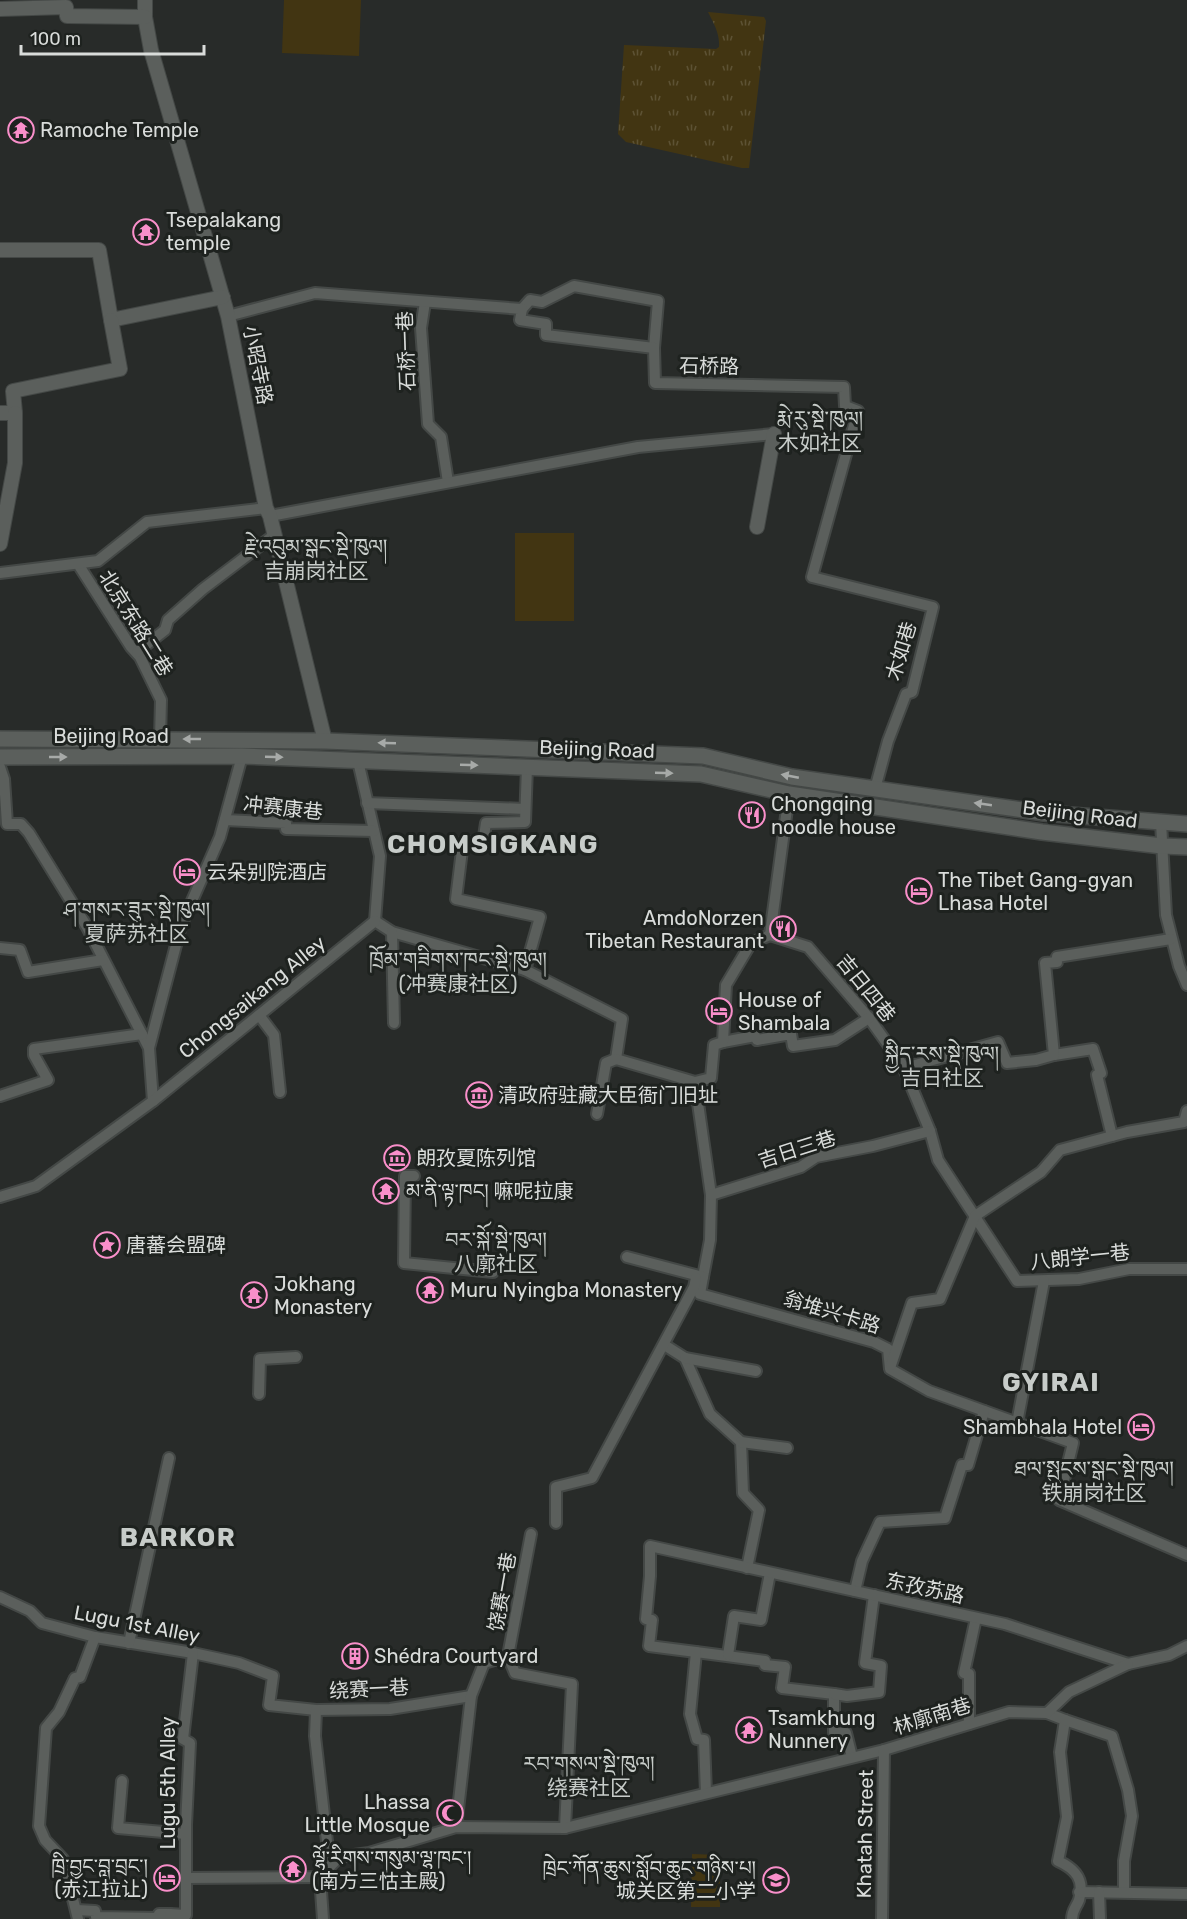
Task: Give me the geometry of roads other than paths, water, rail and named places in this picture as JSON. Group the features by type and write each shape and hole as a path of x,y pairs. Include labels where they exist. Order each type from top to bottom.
{"main road":[{"name":"Beijing Road","path":"0,739 325,741 703,756 792,777 1044,813 1187,824"},
{"name":"Beijing Road","path":"0,757 243,756 701,774 789,794 1042,832 1187,847"}],"street":[{"name":"小昭寺路","path":"145,0 145,17 151,50 228,315 268,512 325,741"},
{"path":"0,9 66,7 67,16 145,17"},
{"path":"0,250 99,250 120,369 13,391 15,463 0,544"},
{"path":"425,302 522,309 530,300 542,302 574,286 658,301 654,348"},
{"name":"石桥一巷","path":"228,315 315,293 425,302 421,328 428,424 441,437 448,482"},
{"path":"111,320 223,297"},
{"name":"石桥路","path":"522,309 520,320 546,324 546,334 654,348 655,382 844,387 845,406 858,411 812,577"},
{"path":"0,413 15,413"},
{"path":"268,512 638,447 774,434 757,527"},
{"name":"北京东路二巷","path":"0,573 98,561 147,522 268,512"},
{"path":"137,652 165,630 168,620 203,589 274,535"},
{"name":"北京东路二巷","path":"78,564 131,647 137,652 161,700 160,739"},
{"name":"木如巷","path":"812,577 933,607 912,692 906,694 888,741 875,789"},
{"path":"153,1101 149,1048 181,926 220,837 243,756"},
{"path":"358,760 380,856 375,921 392,932 525,970 622,1019 616,1059"},
{"path":"0,767 4,779 7,824 21,824 29,832 87,927 149,1048"},
{"path":"525,970 540,917 456,899 463,842 483,843 486,823 525,822 527,767"},
{"path":"723,1042 726,985 751,943 770,935 789,794"},
{"path":"367,803 525,809"},
{"name":"冲赛康巷","path":"225,820 286,823 286,830 374,831"},
{"path":"1161,822 1166,915 1187,986"},
{"name":"Chongsaikang Alley","path":"0,1197 36,1186 153,1101 375,921"},
{"path":"392,932 394,1023"},
{"name":"吉日四巷","path":"770,935 808,947 869,1018 904,1068 930,1131 938,1160 975,1216"},
{"path":"1054,1055 1045,963 1058,962 1057,957 1172,939"},
{"path":"0,948 20,950 28,972 104,960"},
{"path":"259,1015 274,1035 280,1092"},
{"path":"597,1114 606,1064 616,1059 695,1082 711,1078 714,1045 755,1036 757,1040 791,1034 793,1046 835,1040 869,1018"},
{"path":"0,1096 48,1080 34,1055 34,1049 142,1034"},
{"path":"904,1068 998,1042 1006,1063 1036,1060 1093,1049 1101,1073 1096,1075 1113,1136"},
{"path":"556,1523 556,1487 592,1478 699,1277 710,1240 711,1195 695,1082"},
{"path":"1187,1135 1186,1116 1060,1150 1041,1172 975,1216 940,1299 912,1303 890,1369 929,1391 1073,1443 1059,1500 1187,1555"},
{"name":"吉日三巷","path":"711,1195 801,1167 816,1157 873,1146 930,1131"},
{"path":"414,1176 405,1176 404,1263 493,1272"},
{"name":"八朗学一巷","path":"975,1216 1017,1281 1079,1279 1129,1269 1187,1269"},
{"path":"627,1257 699,1277"},
{"path":"590,1477 699,1294 699,1277"},
{"path":"1017,1423 1044,1281"},
{"name":"翁堆兴卡路","path":"699,1294 874,1342 888,1349 890,1369"},
{"path":"666,1346 685,1358 756,1371"},
{"path":"259,1394 260,1359 296,1357"},
{"path":"685,1358 711,1414 741,1442 787,1448"},
{"path":"855,1591 862,1561 880,1522 945,1518 962,1465 968,1465 984,1411"},
{"path":"741,1442 743,1493 759,1510 747,1568"},
{"path":"129,1643 169,1458"},
{"name":"饶赛一巷","path":"508,1656 531,1534"},
{"name":"东孜苏路","path":"696,1652 649,1646 652,1620 646,1619 650,1546 1005,1624 1128,1664 1169,1656 1187,1646"},
{"path":"728,1655 734,1616 761,1620 770,1573"},
{"path":"706,1790 704,1740 697,1739 690,1714 696,1652 765,1661 765,1665 785,1668 782,1688 847,1696 879,1692 881,1666 865,1664 874,1595"},
{"name":"Lugu 1st Alley","path":"0,1597 30,1611 42,1623 94,1638 193,1653 239,1663 273,1676 269,1705"},
{"path":"969,1724 969,1674 964,1673 976,1618"},
{"path":"94,1638 80,1677 75,1678 59,1712 46,1728 39,1827 45,1840 63,1859 77,1915 95,1911 96,1917 159,1918 159,1914 170,1917"},
{"name":"Lugu 5th Alley","path":"170,1917 186,1915 186,1834 190,1743 183,1739 193,1653"},
{"path":"456,1827 471,1696 484,1663 508,1656 515,1673 572,1684 565,1828"},
{"path":"1047,1713 1069,1692 1128,1664"},
{"path":"834,1694 834,1733 846,1733 852,1758"},
{"name":"绕赛一巷","path":"269,1705 316,1710 390,1709 471,1696"},
{"path":"316,1710 315,1736 329,1859 320,1877 323,1919"},
{"name":"林廓南巷","path":"320,1877 339,1857 369,1853 456,1827 565,1828 706,1790 884,1750 1009,1712 1047,1713 1112,1736 1128,1790 1132,1816 1124,1861 1124,1892"},
{"path":"1065,1720 1060,1752 1067,1817 1058,1861 1072,1867 1081,1881 1078,1901 1072,1911 1072,1919"},
{"name":"Khatah Street","path":"882,1919 884,1750"},
{"path":"706,1757 706,1790"},
{"path":"122,1781 118,1828 186,1834"},
{"path":"186,1878 320,1877"},
{"path":"1079,1892 1187,1894"},
{"path":"1100,1892 1100,1919"}],"place":[{"name":"Ramoche Temple","path":"21,130"},
{"name":"Tsepalakang temple","path":"146,232"},
{"name":"Chongqing noodle house","path":"752,815"},
{"name":"云朵别院酒店","path":"187,872"},
{"name":"The Tibet Gang-gyan Lhasa Hotel","path":"919,891"},
{"name":"AmdoNorzen Tibetan Restaurant","path":"783,929"},
{"name":"House of Shambala","path":"719,1011"},
{"name":"清政府驻藏大臣衙门旧址","path":"479,1095"},
{"name":"朗孜夏陈列馆","path":"397,1158"},
{"name":"མ་ནི་ལྟ་ཁང། 嘛呢拉康","path":"386,1191"},
{"name":"唐蕃会盟碑","path":"107,1245"},
{"name":"Muru Nyingba Monastery","path":"430,1290"},
{"name":"Jokhang Monastery","path":"254,1295"},
{"name":"Shambhala Hotel","path":"1141,1427"},
{"name":"Shédra Courtyard","path":"355,1656"},
{"name":"Tsamkhung Nunnery","path":"749,1730"},
{"name":"Lhassa Little Mosque","path":"450,1813"},
{"name":"ལྷོ་རིགས་གསུམ་ལྷ་ཁང་། (南方三怙主殿)","path":"293,1869"},
{"name":"ཁྲི་བྱང་བླ་བྲང་། (赤江拉让)","path":"167,1878"},
{"name":"ཁྲེང་ཀོན་ཆུས་སློབ་ཆུང་གཉིས་པ། 城关区第二小学","path":"776,1880"}],"district":[{"name":"རྨེ་རུ་སྡེ་ཁུལ། 木如社区","path":"820,431"},
{"name":"རྗེ་འབུམ་སྒང་སྡེ་ཁུལ། 吉崩岗社区","path":"316,559"},
{"name":"CHOMSIGKANG","path":"493,844"},
{"name":"ཤ་གསར་ཟུར་སྡེ་ཁུལ། 夏萨苏社区","path":"137,922"},
{"name":"ཁྲོམ་གཟིགས་ཁང་སྡེ་ཁུལ། (冲赛康社区)","path":"458,972"},
{"name":"སྐྱིད་རས་སྡེ་ཁུལ། 吉日社区","path":"942,1066"},
{"name":"བར་སྐོ་སྡེ་ཁུལ། 八廓社区","path":"496,1252"},
{"name":"GYIRAI","path":"1051,1382"},
{"name":"ཐལ་སྤུངས་སྒང་སྡེ་ཁུལ། 铁崩岗社区","path":"1094,1481"},
{"name":"BARKOR","path":"178,1537"},
{"name":"རབ་གསལ་སྡེ་ཁུལ། 绕赛社区","path":"589,1776"}]}
